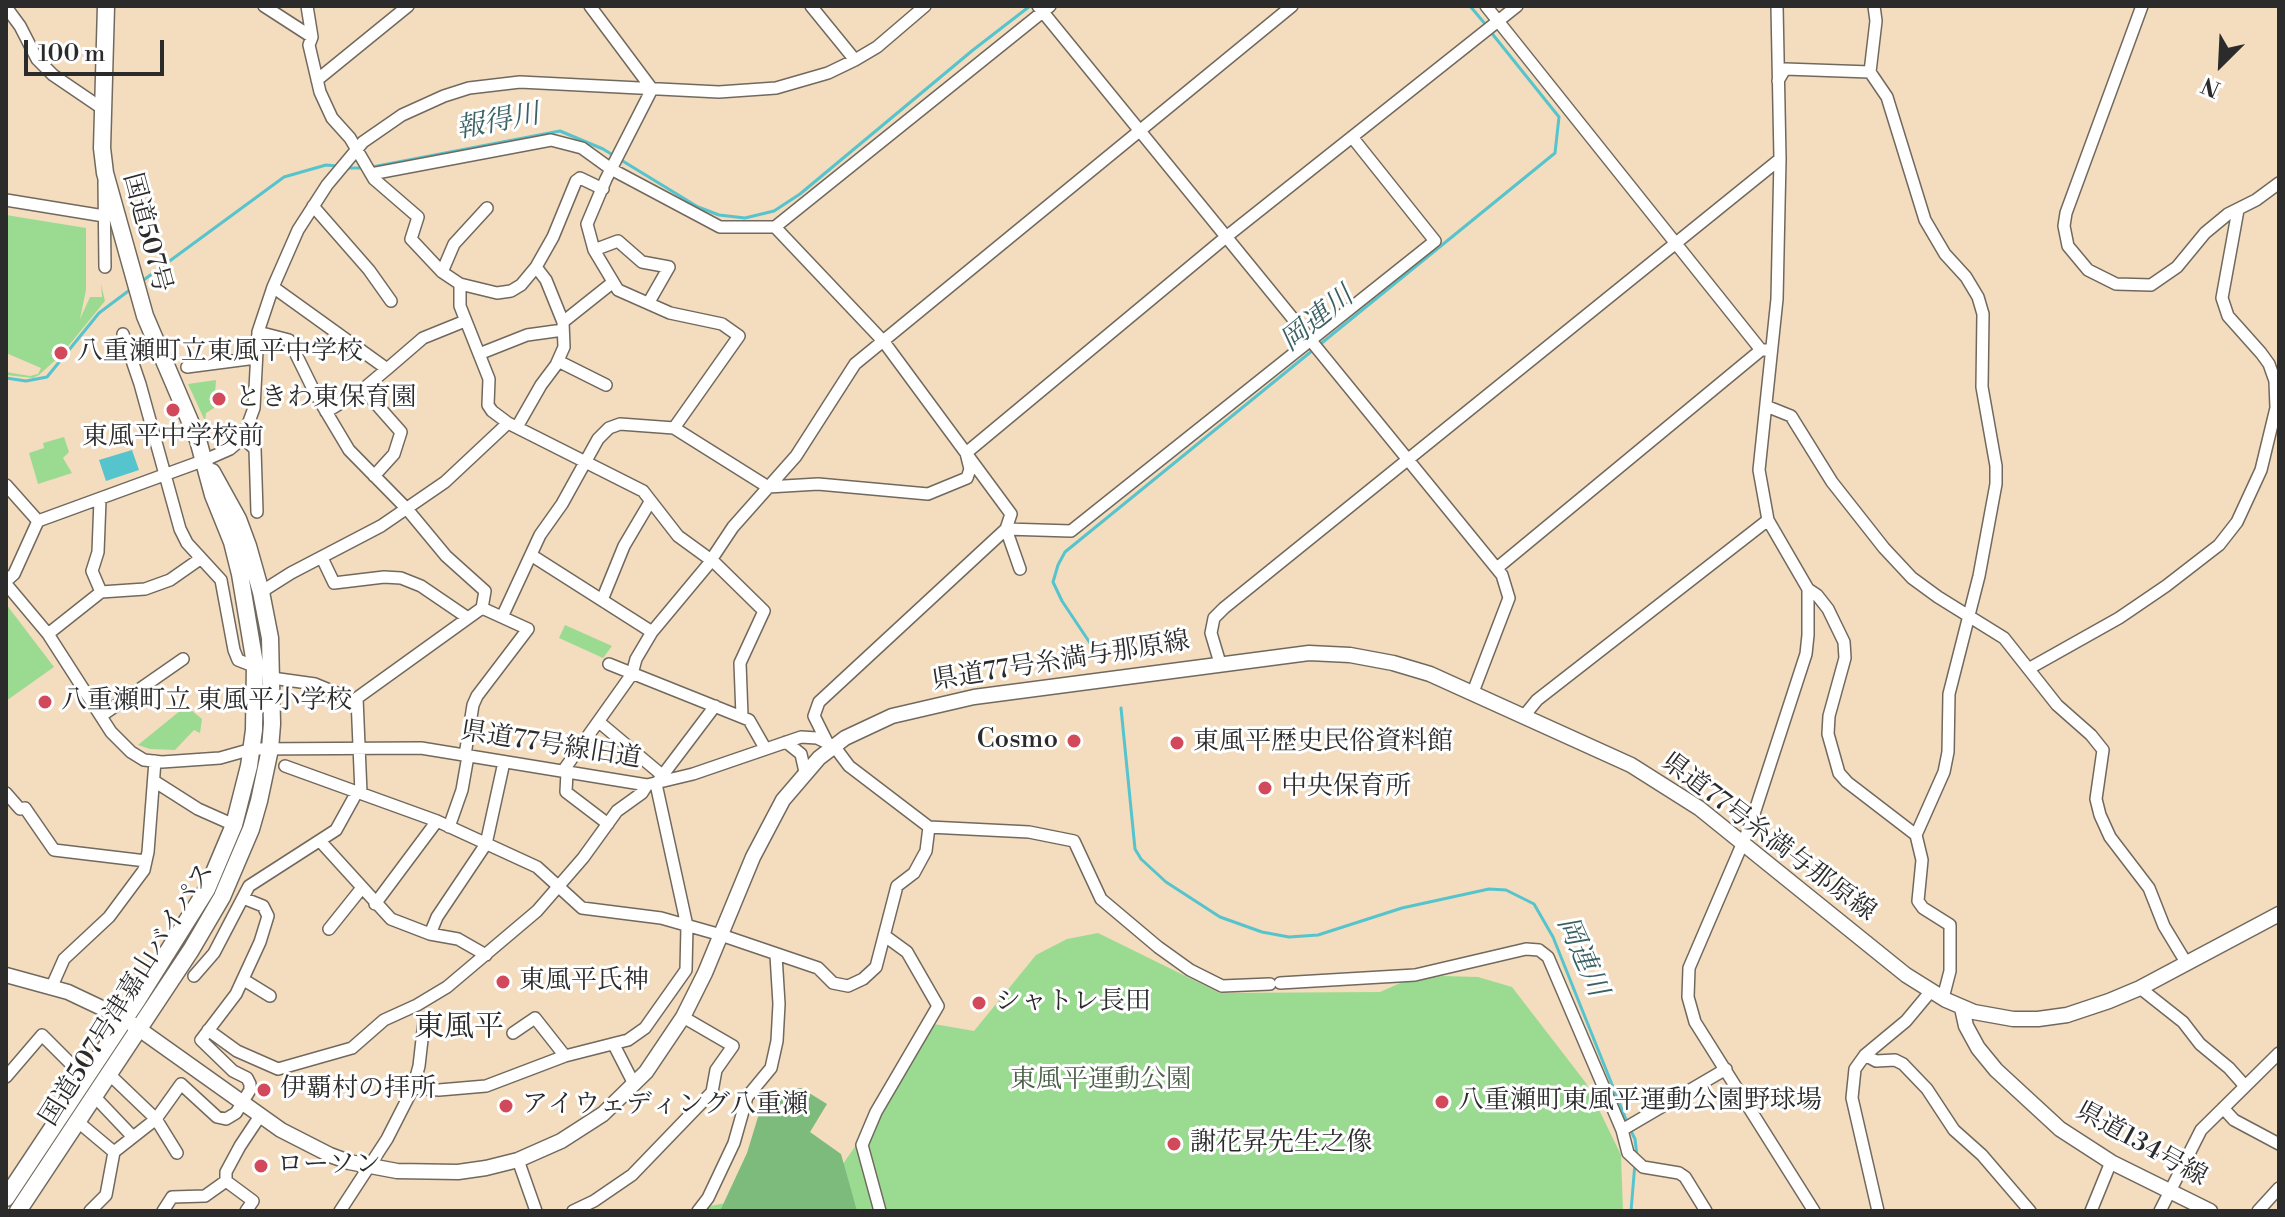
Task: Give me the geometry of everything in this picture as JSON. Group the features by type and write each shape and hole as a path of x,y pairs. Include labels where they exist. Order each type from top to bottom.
{"highway":[{"name":"国道507号","path":"106,6 103,109 105,173 111,216 138,296 205,460 238,519 261,592 270,638 270,749"},
{"name":"国道507号","path":"205,460 213,495 232,542 240,574 256,667 252,749"},
{"name":"国道507号津嘉山バイパス","path":"18,1211 109,1074 132,1024 207,889 234,825 252,749"},
{"name":"国道507号津嘉山バイパス","path":"6,1198 86,1079 191,950 234,874 251,829 270,749"}],"main road":[{"name":"県道77号糸満与那原線","path":"6,975 52,986 132,1024 260,1116 318,1149 349,1162 426,1173 458,1172 518,1160 561,1141 603,1114 656,1059 683,1017 765,831 783,800 831,744 892,716 932,705 1309,653 1350,655 1430,674 1631,765 1699,808 1906,975 1962,1008 1998,1017 2038,1019 2067,1015 2140,988 2279,914"},
{"name":"県道134号線","path":"1962,1008 1971,1037 1996,1070 2060,1129 2111,1162 2210,1211"}],"street":[{"path":"264,6 312,37"},
{"path":"307,6 312,37 309,45 317,80 332,118 371,174 418,217 411,239 442,272 460,284 497,293 511,291 521,285 536,267 559,225 576,181 580,178 603,189"},
{"path":"317,80 408,6"},
{"path":"590,6 652,89"},
{"path":"811,6 855,60"},
{"path":"52,986 64,959 109,917 144,870 155,761 144,760 131,752 101,716 48,634 6,582 14,574 38,521 205,460 230,449 243,438 254,408 258,332 273,287 298,230 327,185 363,142 402,115 469,88 520,82 741,92 776,88 828,73 855,60 877,47 925,6"},
{"path":"460,284 460,306 489,379 488,405 492,411 512,425 643,491 678,536 711,560 733,527 796,456 855,364 1292,6"},
{"path":"1486,6 1766,350"},
{"path":"966,453 1226,237 1517,6"},
{"path":"1777,6 1780,159 1777,299 1766,350 1766,406 1759,470 1768,520 1808,589 1828,609 1844,642 1845,658 1829,716 1828,734 1839,773 1916,835"},
{"path":"1874,6 1876,21 1870,72 1887,97 1925,220 1936,242 1966,277 1978,297 1983,314 1982,387 1996,466 1996,484 1969,618 1949,694 1948,752 1944,772 1916,835 1922,860 1918,901 1923,908 1950,925 1950,971 1937,994 1865,1055 1855,1069 1852,1098 1878,1211"},
{"path":"2142,6 2066,213 2064,226 2068,246 2088,270 2116,284 2151,285 2177,267 2205,233 2228,214 2279,183"},
{"path":"6,7 37,59 53,75 103,109"},
{"path":"371,174 551,140 582,148 611,169 720,227 775,227 1043,8 1497,568 1509,598 1473,692"},
{"path":"1777,83 1785,69 1870,72"},
{"path":"652,89 587,224 594,250 612,283 632,297 670,313 722,324 739,336 674,428"},
{"path":"1006,529 1071,531 1435,241 1352,137"},
{"path":"1220,663 1211,633 1214,618 1780,159"},
{"path":"6,200 111,216 105,267"},
{"path":"313,206 369,270 391,301"},
{"path":"442,272 454,244 487,208"},
{"path":"2030,668 2119,618 2219,545 2237,522 2261,470 2276,408 2275,381 2269,364 2228,316 2222,298 2238,210"},
{"path":"775,227 884,342 1011,514 1006,529 819,702 814,716 849,766 929,827 1029,832 1074,841 1101,899 1158,947 1190,970 1222,986 1415,975 1526,949 1539,950 1548,957 1622,1130 1628,1153 1643,1167 1685,1177 1706,1211"},
{"path":"594,250 618,241 642,262 669,267 649,302"},
{"path":"261,592 407,509 445,482 512,425 558,361 564,347 563,326 546,280 536,267"},
{"path":"479,354 527,335 563,326 612,283"},
{"path":"273,287 387,369"},
{"path":"326,412 363,389 423,338 465,321"},
{"path":"194,976 214,953 249,886 336,830 359,792 356,701 360,693 482,608 485,591 436,546 407,509 349,450 289,340 258,332"},
{"path":"123,334 180,529 187,543 221,580 238,660 256,667"},
{"path":"1497,568 1766,350"},
{"path":"187,367 256,358"},
{"path":"558,361 606,385"},
{"path":"363,389 401,432 394,454 374,476"},
{"path":"1766,406 1791,416 1832,482 1912,578 2004,638 2057,705 2103,750 2096,799 2100,815 2110,837 2155,899 2164,926 2187,964"},
{"path":"502,617 540,535 562,504 598,439 609,428 620,424 674,428 768,487 818,484 928,494 967,478 970,469 966,453"},
{"path":"243,438 255,449 257,512"},
{"path":"6,485 38,521"},
{"path":"100,500 98,552 92,571 101,592"},
{"path":"602,600 624,546 650,502"},
{"path":"1524,716 1537,700 1768,520"},
{"path":"1006,529 1020,569"},
{"path":"531,555 652,632"},
{"path":"322,558 334,583 401,578 421,586 468,618"},
{"path":"48,634 101,592 145,589 170,580 200,559"},
{"path":"608,824 566,792 565,772 632,674 636,659 652,632 712,560 764,611 740,663 742,716"},
{"path":"1808,589 1806,654 1743,842 1689,968 1688,997 1695,1022 1814,1211"},
{"path":"449,827 462,790 473,705 528,629 482,608"},
{"path":"101,716 183,659"},
{"path":"609,664 742,716 749,720 765,748"},
{"path":"272,678 315,684 356,701"},
{"path":"208,1030 237,1051 278,1069 352,1048 384,1020 447,987 537,911 617,811 655,781 715,706"},
{"path":"413,1088 439,1090 486,1086 565,1056 614,1045 638,1035 683,978 687,926 655,781 599,722"},
{"name":"県道77号線旧道","path":"155,761 220,758 252,749 421,748 565,772 655,781 729,763 786,742 810,737 831,744"},
{"path":"786,742 801,754 805,772"},
{"path":"430,934 437,917 486,844 504,762"},
{"path":"285,766 437,821 537,867 582,908 661,918 721,935 818,968 833,983 848,986 863,979 876,967 897,886 914,873 926,851 929,827"},
{"path":"154,781 198,809 234,825"},
{"path":"6,793 20,809 25,808 54,850 146,861"},
{"path":"375,904 437,821"},
{"path":"320,841 391,919 430,934 458,939 486,955"},
{"path":"329,929 361,889"},
{"path":"90,1211 106,1195 114,1152 156,1119 181,1084 226,1119 236,1113 250,1090 247,1078 233,1071 201,1040 244,980 268,916 263,906 243,898"},
{"path":"880,1211 862,1145 876,1112 938,1006 907,952 885,936"},
{"path":"191,950 206,962"},
{"path":"698,1211 708,1198 734,1143 747,1097 771,1068 777,1041 779,1004 776,955"},
{"path":"244,980 270,996"},
{"path":"2140,988 2183,1022 2200,1044 2245,1086"},
{"path":"573,1211 594,1201 632,1175 712,1092 716,1070 733,1046 683,1017"},
{"path":"513,1033 535,1018 565,1056"},
{"path":"340,1211 392,1130 413,1088 424,1022"},
{"path":"6,1077 42,1035 86,1079"},
{"path":"614,1045 634,1084"},
{"path":"2160,1211 2201,1130 2279,1053"},
{"path":"1865,1055 1876,1061 1895,1060 1903,1064 1927,1089 1954,1130 1982,1155 2030,1211"},
{"path":"1622,1130 1726,1069"},
{"path":"109,1074 156,1119 177,1153"},
{"path":"94,1096 133,1137"},
{"path":"2223,1108 2234,1120 2279,1144"},
{"path":"226,1181 226,1172 260,1116"},
{"path":"77,1121 114,1152"},
{"path":"518,1160 536,1211"},
{"path":"2091,1211 2111,1162"},
{"path":"163,1211 172,1197 205,1196 226,1181"},
{"path":"226,1181 253,1201 246,1211"},
{"path":"2258,1211 2279,1188"}],"green space":[{"path":"6,215 86,228 86,290 80,319 90,297 102,297 101,284 105,301 61,355 39,375 33,378 6,375 6,372 30,376 38,374 41,368 6,353"},
{"path":"216,380 214,408 206,413 205,421 188,384"},
{"path":"64,437 69,452 63,458 72,473 38,484 29,453 44,448 43,443"},
{"path":"6,604 54,667 6,701"},
{"path":"565,625 612,646 603,658 559,638"},
{"path":"186,706 202,719 200,733 194,730 175,750 138,745"},
{"name":"東風平運動公園","path":"1098,933 1220,993 1380,992 1407,980 1443,976 1478,977 1512,987 1586,1083 1621,1155 1623,1211 697,1211 699,1208 829,1184 934,1024 974,1031 1036,955 1067,939"},
{"path":"801,1088 827,1104 810,1132 841,1154 857,1211 720,1211 747,1153 765,1094"}],"water":[{"path":"132,450 139,470 106,481 99,460"}],"waterway":[{"name":"報得川","path":"372,167 560,131 603,149 698,207 719,215 745,218 774,211 800,194 1030,6"},
{"name":"岡連川","path":"1470,6 1486,25"},
{"name":"岡連川","path":"1102,661 1053,582 1065,552 1555,153 1559,117 1490,31"},
{"name":"報得川","path":"141,282 284,177 326,165 337,166"},
{"name":"報得川","path":"344,168 365,168"},
{"name":"報得川","path":"6,378 26,381 47,377 99,313 131,289"},
{"name":"岡連川","path":"1121,708 1135,849 1141,859 1166,882 1220,917 1262,932 1289,937 1318,935 1402,908 1489,889 1506,890 1534,904 1553,937 1627,1122"},
{"name":"岡連川","path":"1630,1129 1637,1156"},
{"name":"岡連川","path":"1631,1211 1635,1163"}],"place":[{"name":"八重瀬町立東風平中学校","path":"61,353"},
{"name":"ときわ東保育園","path":"219,399"},
{"name":"東風平中学校前","path":"173,410"},
{"name":"八重瀬町立 東風平小学校","path":"45,702"},
{"name":"Cosmo","path":"1074,741"},
{"name":"東風平歴史民俗資料館","path":"1177,743"},
{"name":"中央保育所","path":"1265,788"},
{"name":"東風平氏神","path":"503,982"},
{"name":"シャトレ長田","path":"979,1003"},
{"name":"伊覇村の拝所","path":"264,1090"},
{"name":"八重瀬町東風平運動公園野球場","path":"1442,1102"},
{"name":"アイウェディング八重瀬","path":"506,1106"},
{"name":"謝花昇先生之像","path":"1174,1144"},
{"name":"ローソン","path":"261,1166"}],"district":[{"name":"東風平","path":"459,1029"}]}
